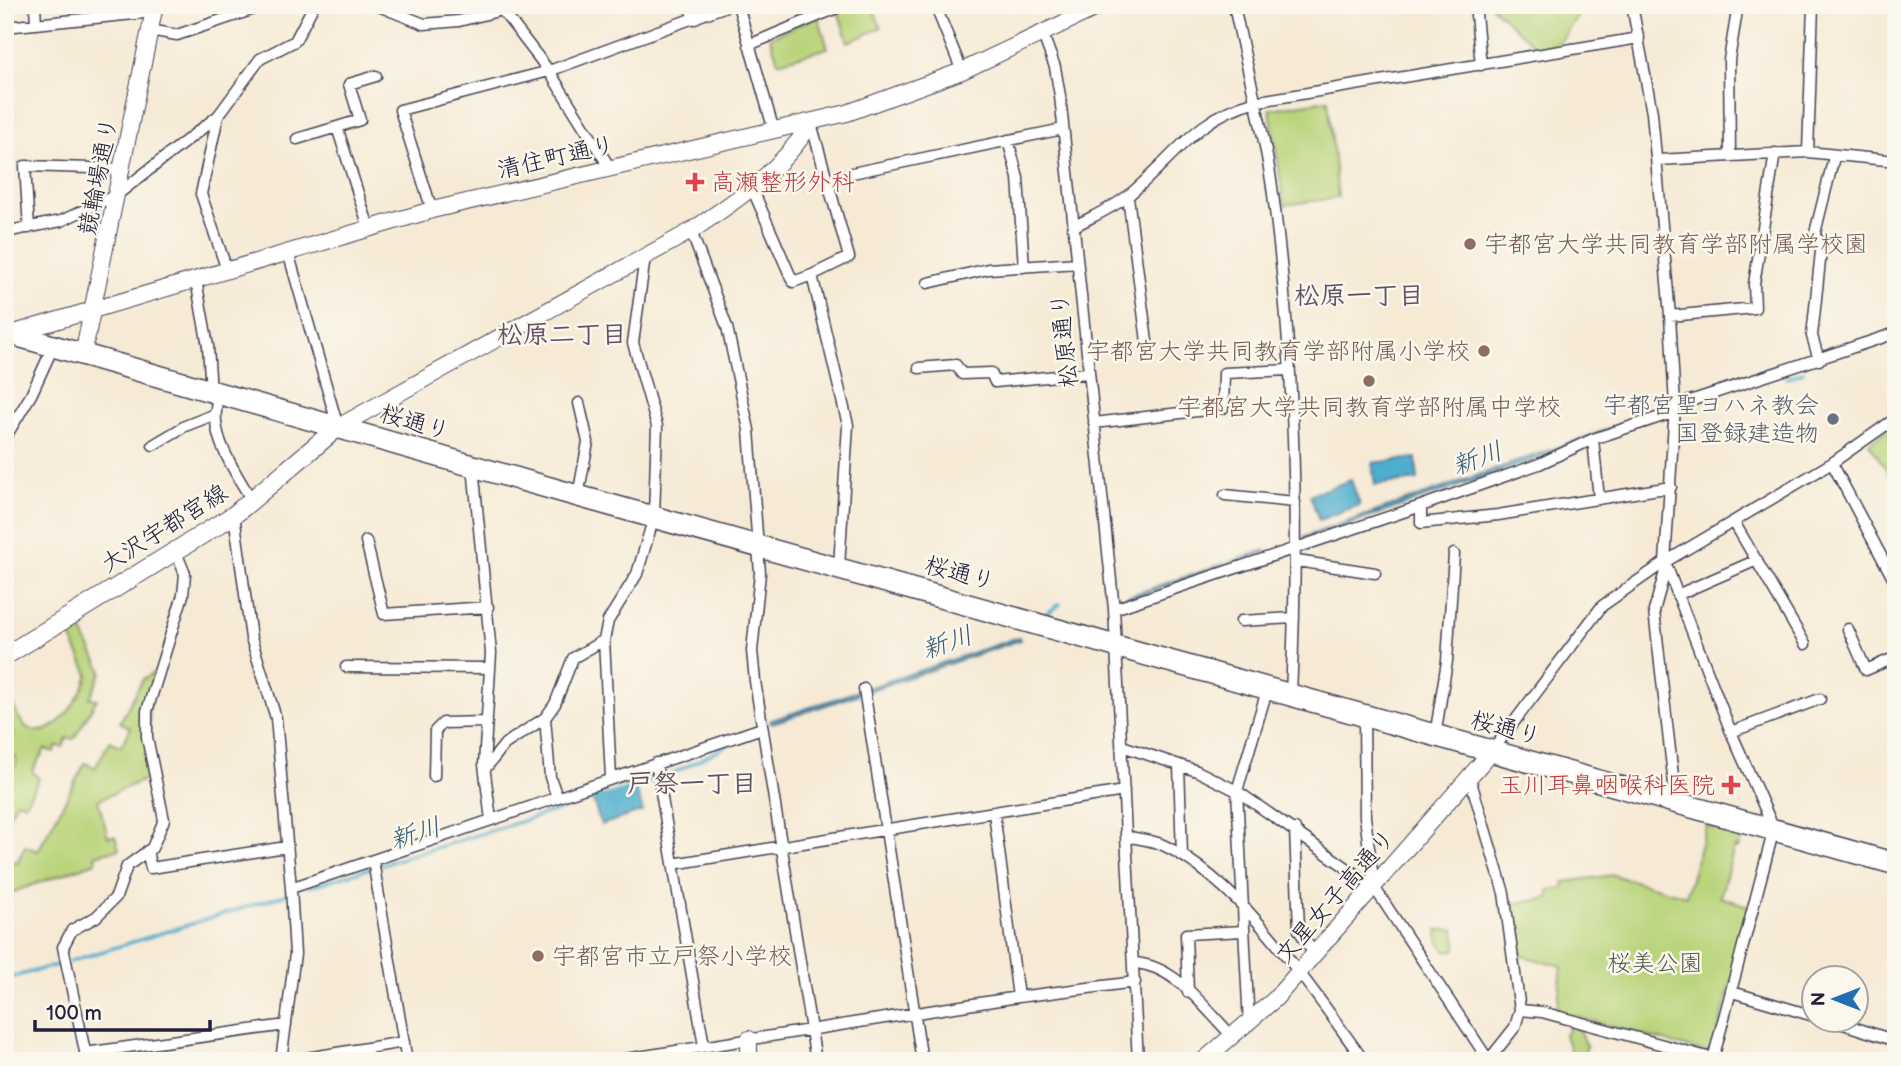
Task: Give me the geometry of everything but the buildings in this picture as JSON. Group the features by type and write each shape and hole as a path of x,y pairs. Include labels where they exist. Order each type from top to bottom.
{"highway":[{"name":"桜通り","path":"8,335 1896,864"}],"main road":[{"name":"大沢宇都宮線","path":"5,656 234,515 338,426"}],"street":[{"path":"35,5 36,23"},
{"path":"150,30 177,35 266,5"},
{"path":"5,232 61,221 118,194 218,116 260,59 295,41 314,5"},
{"path":"376,5 424,24 459,20 504,8 549,71 610,168"},
{"path":"688,5 695,19"},
{"path":"432,210 400,110 549,71 729,5"},
{"path":"738,5 774,131"},
{"path":"749,45 844,5"},
{"path":"935,5 962,71"},
{"name":"清住町通り","path":"8,335 432,210 811,123 881,102 962,71 1102,5"},
{"path":"1234,5 1274,202 1289,370 1297,546 1291,694"},
{"path":"1475,5 1481,65"},
{"path":"1632,5 1658,160 1670,316 1675,409 1671,487 1665,579 1656,597 1654,611 1676,803"},
{"path":"1730,155 1729,61 1738,5"},
{"path":"1808,152 1813,5"},
{"path":"5,27 154,8"},
{"name":"競輪場通り","path":"83,355 95,309 154,8"},
{"name":"松原通り","path":"1043,35 1055,67 1063,129 1114,609 1138,1061"},
{"path":"1073,227 1128,197 1190,136 1227,110 1253,102 1639,38"},
{"path":"297,139 360,120 349,84 376,76"},
{"path":"218,116 201,194 227,270"},
{"path":"752,188 793,282 849,257 811,123"},
{"path":"288,252 338,426 691,231 752,188 797,146 811,123"},
{"path":"337,127 369,228"},
{"path":"828,183 852,173 1063,129"},
{"path":"1008,141 1018,178 1024,267"},
{"path":"1658,160 1808,152 1834,157 1896,161"},
{"path":"1670,316 1755,308 1754,284 1775,153"},
{"path":"1819,360 1812,336 1822,242 1814,237 1834,157"},
{"path":"29,229 25,166 123,169"},
{"path":"1128,197 1148,349"},
{"path":"691,231 727,327 749,429 759,603 752,651 816,1061"},
{"path":"611,778 604,640 608,621 637,574 654,517 657,426 633,343 645,257"},
{"path":"928,283 988,270 1077,263"},
{"path":"812,275 848,425 839,567"},
{"path":"196,280 215,393 213,415 219,438 252,501"},
{"path":"1114,609 1539,464 1593,439 1896,333"},
{"path":"5,438 31,395 53,346"},
{"path":"919,368 956,365 962,374 991,373 995,382 1088,373"},
{"path":"1094,423 1223,408 1224,373 1289,370"},
{"path":"579,403 588,442 579,496"},
{"path":"153,446 185,426 213,415"},
{"path":"1492,751 1602,606 1665,562 1832,463 1896,418"},
{"path":"1593,439 1599,499"},
{"path":"1832,463 1896,584"},
{"path":"473,466 488,607 490,668 485,769 491,820"},
{"path":"1420,506 1420,523 1498,515 1671,487"},
{"path":"1225,495 1295,502"},
{"path":"234,515 251,638 276,718 291,888 295,954 281,1061"},
{"path":"1734,522 1805,644"},
{"path":"366,541 384,614 488,607"},
{"path":"176,552 185,574 183,595 147,711 147,737 164,820 147,851 127,866 116,897 96,917 72,930 63,947 86,1057 286,1025"},
{"path":"1436,736 1447,661 1454,554"},
{"path":"1677,594 1757,560"},
{"path":"1297,561 1375,573"},
{"path":"1520,1010 1542,1012 1718,1060 1732,992 1774,829 1731,732 1665,562"},
{"path":"1241,621 1294,618"},
{"path":"1848,629 1866,670 1896,657"},
{"path":"485,769 505,744 545,718 555,704 573,658 604,640"},
{"path":"346,667 490,668"},
{"path":"1249,1025 1237,791 1268,687"},
{"path":"864,689 922,1061"},
{"path":"1731,732 1820,699"},
{"path":"1364,715 1365,817 1374,887"},
{"path":"545,718 550,777 557,797"},
{"path":"434,776 435,731 443,723 487,722"},
{"path":"291,888 762,728"},
{"path":"1122,746 1179,765 1237,791 1295,829 1374,887 1488,1060 1515,1027 1520,1010 1504,893 1469,775"},
{"name":"文星女子高通り","path":"1203,1061 1249,1025 1492,751"},
{"path":"656,763 704,1046"},
{"path":"1179,765 1182,855"},
{"path":"673,864 1124,791"},
{"path":"994,813 1018,997"},
{"path":"1295,829 1299,930 1314,954"},
{"path":"1126,836 1160,844 1182,855 1220,882 1299,971 1364,1061"},
{"path":"147,851 151,868 286,847"},
{"path":"373,861 407,1061"},
{"path":"1188,992 1186,934 1244,931"},
{"path":"1134,963 1159,967 1233,1037"},
{"path":"613,1061 1018,997 1135,982"},
{"path":"1732,992 1800,1012"},
{"path":"1870,1033 1896,1041"},
{"path":"749,1039 749,1061"},
{"path":"288,1061 404,1042"}],"green space":[{"path":"844,5 872,5 881,28 848,42 837,8"},
{"path":"1490,5 1585,5 1560,42 1537,48"},
{"path":"818,16 828,48 778,62 770,37"},
{"path":"1328,100 1338,198 1284,205 1270,109"},
{"path":"1896,423 1896,484 1869,443"},
{"path":"78,624 102,671 90,698 97,699 74,739 67,738 63,747 57,746 54,752 45,749 32,771 39,779 25,804 17,801 5,823 5,772 16,765 16,757 12,756 9,746 14,735 5,718 5,696 8,694 19,718 28,728 38,731 48,729 66,715 88,674 68,631"},
{"path":"155,672 149,696 150,777 98,800 108,837 115,836 119,849 95,855 96,862 5,895 6,857 17,863 25,846 38,851 85,763 95,768 110,741 121,746 131,728 120,722 143,679"},
{"name":"桜美公園","path":"1706,826 1742,835 1738,849 1734,848 1720,897 1752,907 1713,1049 1706,1053 1557,1011 1562,966 1518,955 1511,904 1549,898 1549,890 1564,888 1564,882 1613,875 1686,896"},
{"path":"1455,929 1456,949 1446,952 1438,940 1437,930"},
{"path":"1572,1024 1577,1027 1587,1046 1583,1059 1573,1059 1565,1035"}],"water":[{"path":"1671,407 1672,411 1305,540 1304,537"},
{"path":"1416,458 1418,480 1375,485 1372,463"},
{"path":"1351,480 1360,505 1319,520 1310,495"},
{"path":"1265,550 1266,552 1124,601 1123,598"},
{"path":"1019,637 1020,640 770,724 769,721"},
{"path":"635,786 643,811 601,825 593,800"}],"waterway":[{"name":"新川","path":"1787,378 1803,372"},
{"name":"新川","path":"1041,618 1060,604"},
{"name":"新川","path":"309,887 668,776 728,745"},
{"name":"新川","path":"68,962 288,894"},
{"name":"新川","path":"5,979 57,965"}],"place":[{"name":"高瀬整形外科","path":"695,182"},
{"name":"宇都宮大学共同教育学部附属学校園","path":"1470,244"},
{"name":"宇都宮大学共同教育学部附属小学校","path":"1484,351"},
{"name":"宇都宮大学共同教育学部附属中学校","path":"1369,381"},
{"name":"宇都宮聖ヨハネ教会 国登録建造物","path":"1833,419"},
{"name":"玉川耳鼻咽喉科医院","path":"1731,785"},
{"name":"宇都宮市立戸祭小学校","path":"538,956"}],"district":[{"name":"松原一丁目","path":"1359,295"},
{"name":"松原二丁目","path":"562,334"},
{"name":"戸祭一丁目","path":"692,783"}]}
